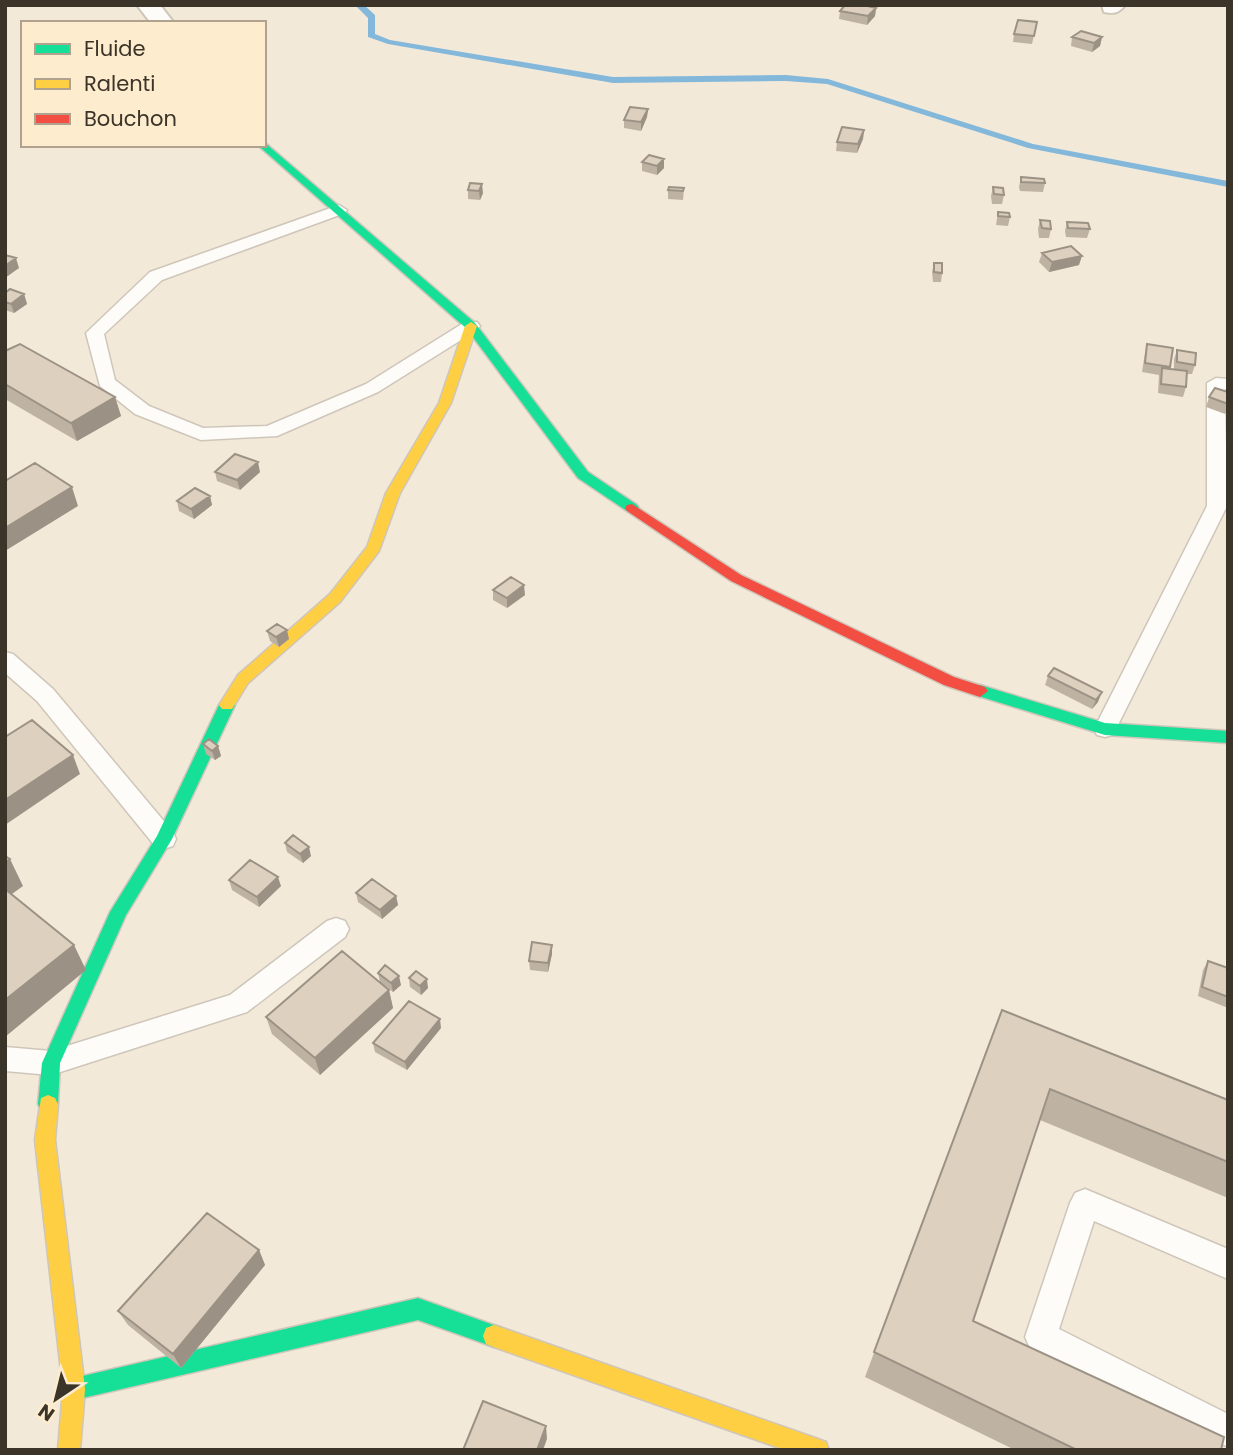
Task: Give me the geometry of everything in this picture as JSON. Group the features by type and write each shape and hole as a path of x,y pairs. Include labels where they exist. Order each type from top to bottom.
{"street":[{"path":"148,5 161,21"},
{"path":"266,147 471,326 583,475 736,578 949,681 1105,729 1228,737"},
{"path":"69,1450 74,1389 45,1140 51,1063 119,912 164,839 218,719 243,679 335,598 374,548 393,493 445,403 471,326"},
{"path":"74,1389 418,1309 818,1450"}],"lane":[{"path":"339,210 156,276 95,333 106,382 142,410 201,434 270,432 372,388 471,326"},
{"path":"1105,729 1217,506 1216,383 1228,384"},
{"path":"5,660 45,695 164,839"},
{"path":"5,1059 51,1063 238,1004 335,929"},
{"path":"1228,1264 1084,1203 1041,1337 1228,1431"}],"building":[{"path":"845,5 876,8 868,16 840,11"},
{"path":"1018,20 1037,22 1034,36 1014,34"},
{"path":"1081,31 1102,37 1094,43 1072,37"},
{"path":"630,107 648,109 641,122 624,120"},
{"path":"842,127 864,130 858,144 837,142"},
{"path":"649,155 664,159 657,166 642,162"},
{"path":"1021,177 1044,179 1045,183 1021,182"},
{"path":"470,183 482,184 479,191 468,190"},
{"path":"669,187 684,188 683,191 668,190"},
{"path":"993,187 1003,188 1004,195 994,194"},
{"path":"998,212 1009,213 1010,217 998,216"},
{"path":"1040,220 1050,221 1051,229 1042,228"},
{"path":"1067,222 1088,223 1090,229 1068,228"},
{"path":"1071,246 1082,256 1052,262 1042,253"},
{"path":"5,255 16,258 5,266"},
{"path":"934,263 942,263 942,273 934,272"},
{"path":"10,289 24,294 11,304 5,302 5,293"},
{"path":"20,344 115,397 71,423 5,384 5,351"},
{"path":"1147,344 1173,348 1170,367 1145,363"},
{"path":"1177,350 1196,353 1195,365 1177,362"},
{"path":"1162,368 1187,371 1186,387 1161,384"},
{"path":"1215,388 1228,392 1228,404 1209,397"},
{"path":"235,454 258,462 237,480 215,472"},
{"path":"35,463 72,487 5,528 5,481"},
{"path":"195,488 210,496 191,509 177,501"},
{"path":"511,577 524,585 507,598 493,590"},
{"path":"277,624 287,630 276,637 267,631"},
{"path":"1054,668 1102,692 1096,700 1048,676"},
{"path":"32,720 73,755 5,800 5,737"},
{"path":"209,739 218,746 212,751 203,744"},
{"path":"293,835 309,847 300,854 285,843"},
{"path":"250,860 278,877 257,897 229,880"},
{"path":"372,879 396,896 380,910 356,893"},
{"path":"5,889 74,945 5,1000"},
{"path":"532,942 552,945 548,963 529,961"},
{"path":"342,951 389,990 315,1058 266,1017"},
{"path":"1208,961 1228,968 1228,997 1202,987"},
{"path":"385,965 399,976 391,983 378,973"},
{"path":"416,971 427,979 420,986 409,978"},
{"path":"409,1001 440,1019 405,1062 373,1043"},
{"path":"1002,1010 1228,1100 1228,1162 1050,1089 973,1321 1224,1437 1221,1450 1077,1450 874,1352"},
{"path":"207,1213 259,1250 173,1354 118,1311"},
{"path":"483,1401 546,1426 537,1450 463,1450"}],"waterway":[{"path":"359,5 372,17 371,35 388,42 613,80 786,78 828,82 1031,146 1228,184"}],"traffic: fast":[{"path":"266,147 471,326 583,475 632,508"},
{"path":"980,691 1105,729 1228,737"},
{"path":"48,1104 51,1063 119,912 164,839 227,705"},
{"path":"74,1389 418,1309 494,1336"}],"traffic: slow":[{"path":"227,705 243,679 335,598 374,548 393,493 445,403 471,326"},
{"path":"48,1104 45,1140 74,1389 69,1450"},
{"path":"494,1336 818,1450"}],"traffic: jam":[{"path":"632,508 736,578 949,681 980,691"}]}
